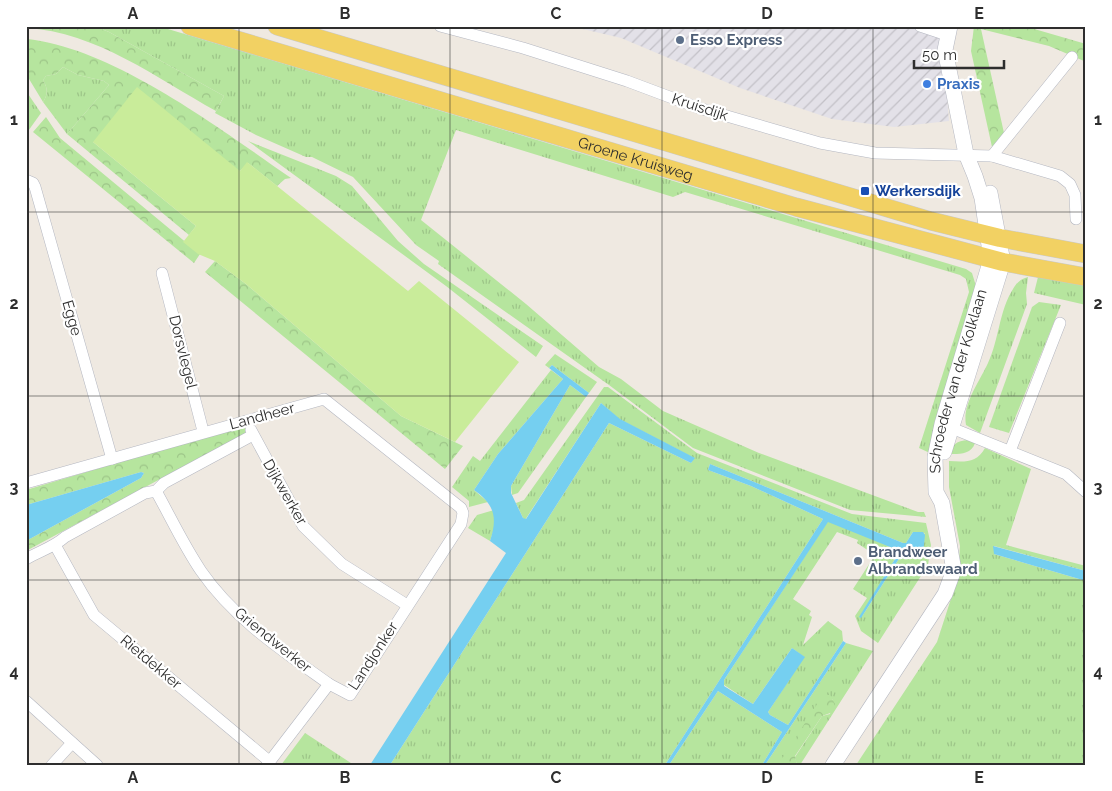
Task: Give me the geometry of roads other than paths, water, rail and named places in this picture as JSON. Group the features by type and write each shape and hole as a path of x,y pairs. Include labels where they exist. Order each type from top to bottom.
{"main road":[{"name":"Groene Kruisweg","path":"190,26 796,207 997,261 1086,278"},
{"name":"Groene Kruisweg","path":"277,26 775,176 993,236 1086,254"}],"street":[{"name":"Kruisdijk","path":"440,26 523,48 626,81 699,108 820,143 875,153 990,156"},
{"path":"920,26 948,31 945,50 966,154 980,191 993,236 997,261"},
{"path":"1072,57 990,156 1060,176 1070,184 1075,195 1076,220"},
{"name":"Egge","path":"28,180 35,187 112,459"},
{"name":"Schroeder van der Kolklaan","path":"833,765 945,594 952,575 953,565 942,503 936,492 934,471 997,261"},
{"name":"Dorsvlegel","path":"162,273 203,431"},
{"path":"1010,451 1060,323"},
{"name":"Landheer","path":"26,482 112,459 203,431 248,421 324,399 458,504 463,513"},
{"name":"Dijkwerker","path":"248,421 252,435 303,526 342,564 406,605"},
{"path":"947,426 1066,474 1086,492"},
{"name":"Landheer","path":"26,559 46,548 56,546 65,537 121,506 145,494 156,491 164,483 252,435"},
{"name":"Griendwerker","path":"156,491 201,571 236,613 273,644 329,684"},
{"name":"Landjonker","path":"268,763 329,684 350,695 406,605 461,524 463,513"},
{"name":"Rietdekker","path":"56,546 94,615 268,763"},
{"path":"26,700 97,765"},
{"path":"52,765 72,743"}],"water":[{"path":"552,365 589,393 586,397 570,385 511,486 511,493 523,518 526,519 601,403 620,419 695,458 691,463 609,423 390,765 370,765 506,553 490,541 494,518 486,500 474,490 498,454 563,379 549,368"},
{"path":"710,464 903,543 906,543 913,532 923,532 925,535 923,553 907,552 902,554 861,618 859,617 900,551 828,522 724,680 724,686 753,704 792,648 805,657 768,712 788,725 843,641 846,643 765,765 762,765 782,732 718,691 669,765 665,765 823,519 751,486 708,470"},
{"path":"141,472 144,473 141,478 26,541 26,505"},
{"path":"993,546 1086,571 1086,581 994,554"}],"place":[{"name":"Esso Express","path":"680,40"},
{"name":"Praxis","path":"927,84"},
{"name":"Werkersdijk","path":"865,191"},
{"name":"Brandweer Albrandswaard","path":"858,561"}]}
